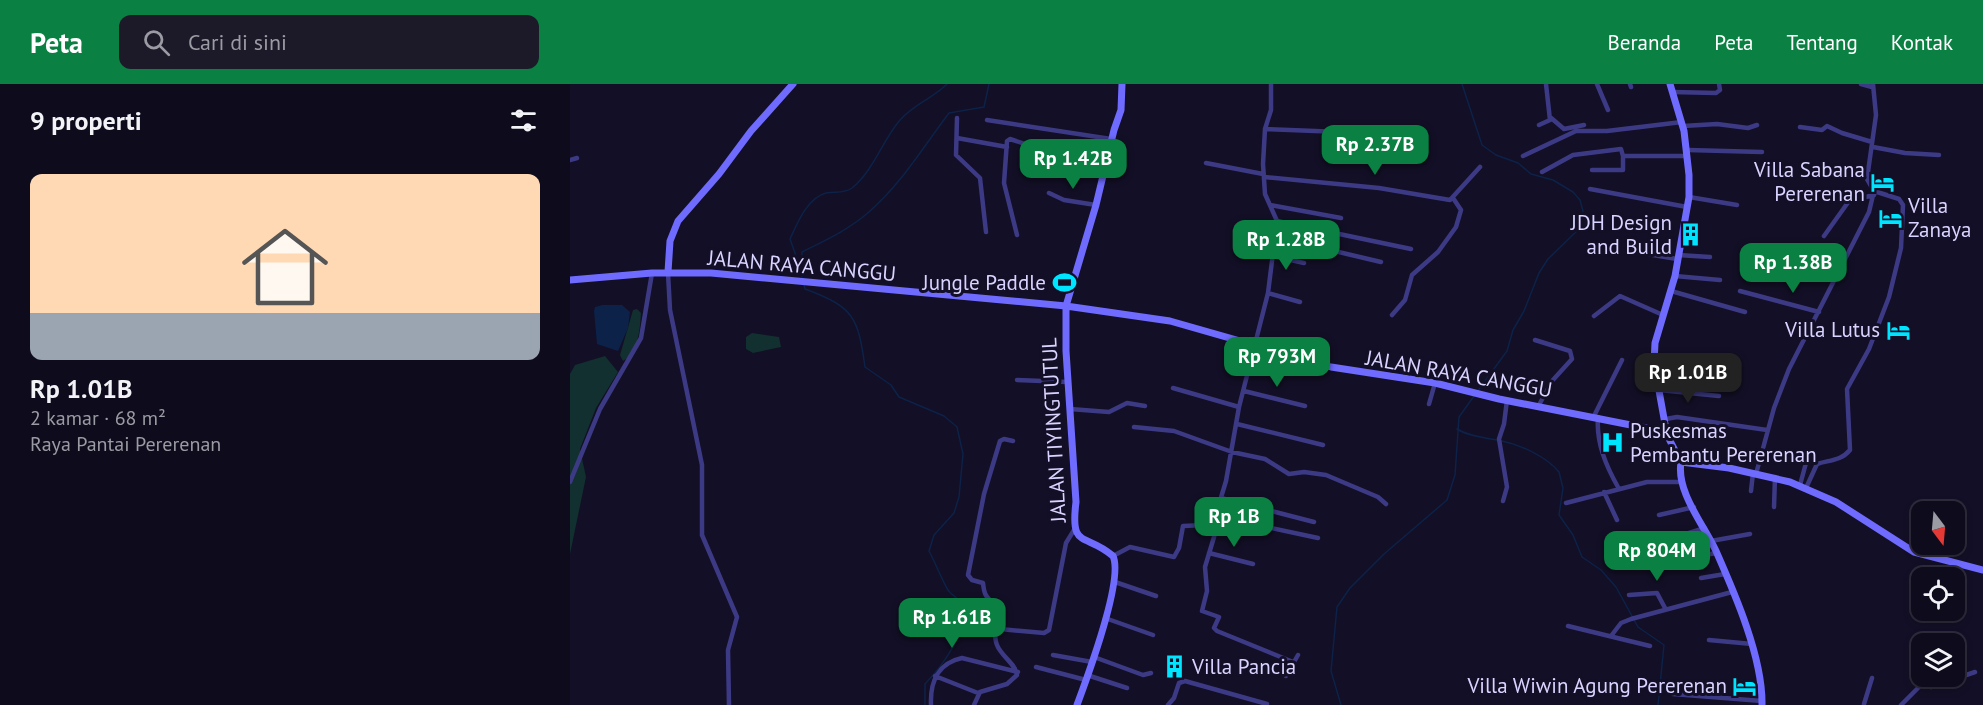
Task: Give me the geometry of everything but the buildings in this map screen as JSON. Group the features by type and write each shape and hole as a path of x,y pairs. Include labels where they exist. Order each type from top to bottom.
{"street":[{"path":"729,705 728,650 737,617 702,535 702,465 670,310 669,250 678,221 719,174 751,130 793,84"},
{"name":"JALAN TIYINGTUTUL","path":"1113,556 1082,538 1074,530 1076,502 1067,382 1066,306 1121,110 1122,84"},
{"path":"1271,84 1271,110 1265,129 1264,175 1265,194 1276,222 1273,256 1268,293 1239,407 1232,453 1205,567 1207,591 1201,606 1202,610 1220,617 1214,628 1293,662"},
{"path":"1539,125 1549,122 1550,117 1546,84"},
{"path":"1598,84 1608,110"},
{"path":"1670,84 1688,153 1689,196 1675,276 1654,353 1659,390 1667,435 1681,462 1681,482 1711,541 1752,644 1762,703 1673,694"},
{"path":"1672,92 1716,93 1720,90 1719,84"},
{"path":"1751,491 1767,430 1789,369 1859,234 1874,193 1867,179 1876,108 1872,85 1861,84"},
{"path":"1550,117 1564,129 1584,125"},
{"path":"957,118 956,155 980,178 986,232"},
{"path":"987,120 1111,139"},
{"path":"1523,156 1576,131 1607,131 1682,124 1717,124 1748,128 1757,125"},
{"path":"1800,127 1822,130 1827,126 1873,145 1905,153 1939,155"},
{"path":"1265,129 1367,133 1421,140"},
{"path":"957,138 1007,147"},
{"path":"1017,235 1004,183 1007,141 1014,139 1046,151 1078,148 1107,157"},
{"path":"1542,172 1573,155 1621,149 1623,170 1592,170"},
{"path":"1623,156 1762,152"},
{"path":"570,160 577,158"},
{"path":"1206,163 1264,175 1453,198 1461,210 1456,227 1438,252 1412,275 1405,300 1392,315"},
{"path":"1453,198 1480,167"},
{"path":"1590,189 1687,207"},
{"path":"1049,193 1064,200 1096,205"},
{"path":"1803,486 1817,464 1840,458 1850,450 1846,389 1877,332 1896,272 1903,205 1899,199 1874,193 1849,201 1824,236"},
{"path":"1689,196 1737,205"},
{"path":"1270,205 1341,218"},
{"path":"1276,222 1411,249"},
{"path":"1275,237 1381,262"},
{"path":"1629,251 1678,257 1710,257"},
{"path":"1273,256 1304,263"},
{"path":"570,482 600,409 641,338 652,273"},
{"name":"JALAN RAYA CANGGU","path":"570,280 652,273 711,273 807,284 1066,306 1170,321 1331,367 1435,383 1507,400 1656,429 1667,435"},
{"path":"1675,276 1720,280"},
{"path":"1671,291 1745,312"},
{"path":"1740,291 1819,312"},
{"path":"1268,293 1300,302"},
{"path":"1594,316 1620,296 1663,315"},
{"path":"1535,340 1570,351 1573,355 1552,381 1539,405"},
{"path":"1619,489 1609,471 1599,444 1596,416 1622,360"},
{"path":"1017,380 1067,382"},
{"path":"1429,404 1435,383"},
{"path":"1173,388 1239,407"},
{"path":"1659,390 1719,396"},
{"path":"1244,391 1305,406"},
{"path":"1503,501 1507,488 1498,439 1504,424 1507,400"},
{"path":"1070,409 1108,412 1127,403 1145,405"},
{"path":"1665,416 1767,430"},
{"path":"1656,429 1665,416"},
{"path":"1237,424 1323,445"},
{"path":"1134,427 1174,430 1232,453 1265,459 1289,474 1304,472 1326,475 1378,497 1386,504"},
{"path":"1013,441 1004,439 1000,441 984,494 968,575 972,580 983,583 983,595 994,608 996,643 1005,658 1018,672"},
{"path":"1803,486 1809,452"},
{"path":"1681,462 1775,477 1803,486 1836,501 1914,552 1983,570"},
{"path":"1774,507 1775,477"},
{"path":"1566,502 1647,482 1681,482"},
{"path":"1604,492 1617,520"},
{"path":"1221,498 1314,522"},
{"path":"1659,515 1694,507"},
{"path":"1077,705 1115,582 1113,556 1130,547 1163,556 1174,556 1179,548 1183,526 1205,525 1218,516 1318,538"},
{"path":"1676,537 1705,528"},
{"path":"1000,629 1044,633 1049,630 1066,543 1074,530"},
{"path":"1711,541 1750,534"},
{"path":"1209,553 1253,564"},
{"path":"1679,560 1716,553"},
{"path":"1701,578 1725,574"},
{"path":"1115,582 1156,596"},
{"path":"1611,636 1621,623 1665,608 1732,592"},
{"path":"1629,595 1657,593 1665,608"},
{"path":"1105,618 1153,635"},
{"path":"1568,626 1650,646"},
{"path":"1709,640 1752,644"},
{"path":"1286,676 1298,654"},
{"path":"1053,655 1092,659 1143,675 1151,673"},
{"path":"931,705 931,687 935,676 951,662 962,658 1018,672"},
{"path":"1036,667 1127,688"},
{"path":"935,676 978,693 1013,680 1018,672"},
{"path":"1901,705 1922,684 1931,687 1975,672"},
{"path":"1864,704 1872,678"},
{"path":"1168,705 1174,698 1179,683 1185,681 1267,704"},
{"path":"974,705 978,693"}],"green space":[{"path":"637,309 641,313 638,339 632,352 623,361 620,355 633,310"},
{"path":"752,333 779,337 781,347 753,353 746,349 746,337"},
{"path":"605,356 618,372 596,408 580,449 586,477 570,554 570,374 575,365"}],"water":[{"path":"622,305 630,312 628,328 618,351 597,344 594,311 595,307"}],"waterway":[{"path":"801,270 790,239 808,206 819,196 849,190 860,181 900,120 947,84"},
{"path":"802,277 802,252 846,229 870,211 902,177 949,113 984,107 989,84"},
{"path":"1462,84 1482,145 1496,155 1518,163 1531,174 1553,180 1573,192 1580,200 1583,211 1581,227 1548,259 1539,273 1524,311 1513,330 1507,351 1477,392"},
{"path":"804,285 805,289 844,308 851,316 860,336 865,367 891,385 899,397 944,416 957,427 963,454 959,497 954,513 934,535 929,551 948,590 958,600 962,610 962,622 954,645 940,667 925,684 925,705"},
{"path":"1341,705 1331,671 1337,607 1350,588 1384,554 1447,500 1455,475 1459,417 1474,396"},
{"path":"1457,429 1473,436 1509,443 1525,449 1548,461 1559,472 1563,488 1559,515 1573,535 1582,557 1601,570 1616,587 1638,627 1664,645 1658,705"}],"place":[{"name":"Villa Sabana Pererenan","path":"1883,182"},
{"name":"Villa Zanaya","path":"1890,218"},
{"name":"JDH Design and Build","path":"1690,235"},
{"name":"Jungle Paddle","path":"1064,283"},
{"name":"Villa Lutus","path":"1898,330"},
{"name":"Puskesmas Pembantu Pererenan","path":"1612,443"},
{"name":"Villa Pancia","path":"1174,667"},
{"name":"Villa Wiwin Agung Pererenan","path":"1745,686"}]}
